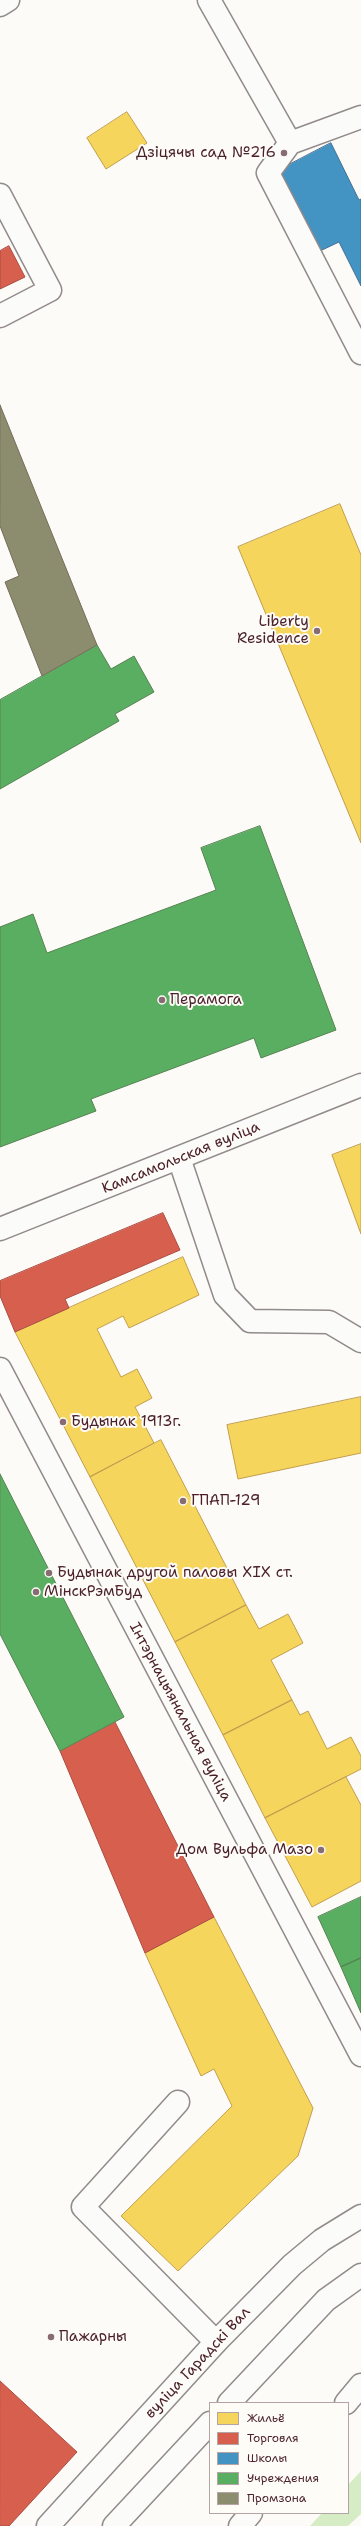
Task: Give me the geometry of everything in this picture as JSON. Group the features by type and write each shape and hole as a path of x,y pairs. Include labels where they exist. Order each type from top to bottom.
{"main road":[{"path":"0,5 8,0"},
{"path":"209,0 290,143"},
{"path":"361,117 290,143 268,173 361,353"},
{"path":"0,195 50,290 0,316"},
{"name":"Камсамольская вуліца","path":"0,1229 361,1085"},
{"path":"179,1158 225,1295 250,1321 329,1322 361,1341"},
{"name":"Інтэрнацыянальная вуліца","path":"0,1369 361,2055"},
{"path":"178,2102 83,2207 216,2342"},
{"name":"вуліца Гарадскі Вал","path":"48,2526 216,2342 292,2265 322,2240 361,2216"},
{"path":"230,2402 326,2300 361,2276"},
{"path":"347,2402 361,2385"},
{"path":"114,2526 209,2424"},
{"path":"240,2526 250,2514"}],"green space":[{"path":"361,2471 361,2514 348,2526 310,2526 321,2514 349,2514 349,2484"}],"building: Жильё":[{"path":"127,112 147,143 106,169 87,138"},
{"name":"Liberty Residence","path":"340,504 361,555 361,843 238,547"},
{"path":"361,1144 361,1234 332,1155"},
{"path":"183,1257 199,1295 129,1328 123,1316 97,1329 121,1377 137,1369 152,1398 135,1407 154,1443 90,1477 15,1332"},
{"path":"361,1397 361,1453 238,1479 227,1425"},
{"path":"161,1440 246,1605 175,1642 90,1477"},
{"path":"246,1605 259,1629 288,1614 303,1643 271,1660 292,1700 223,1735 175,1642"},
{"path":"292,1700 300,1715 308,1711 327,1749 351,1737 361,1756 361,1769 265,1818 223,1735"},
{"name":"Дом Вульфа Мазо","path":"346,1777 361,1805 361,1881 312,1907 265,1818"},
{"path":"214,1917 313,2108 298,2156 178,2271 121,2216 232,2106 214,2069 201,2076 145,1953"}],"building: Торговля":[{"path":"9,246 25,277 0,289 0,251"},
{"path":"163,1213 180,1250 65,1299 69,1308 15,1332 0,1296 0,1281"},
{"path":"115,1722 214,1917 145,1953 60,1751"},
{"path":"0,2381 77,2452 9,2526 0,2526"}],"building: Школы":[{"path":"331,143 359,200 361,199 361,286 339,242 320,251 279,170"}],"building: Учреждения":[{"path":"97,645 111,669 134,656 154,692 115,714 119,721 0,789 0,700"},
{"name":"Перамога","path":"260,826 336,1030 261,1058 254,1038 91,1099 96,1111 0,1147 0,927 33,914 47,953 216,890 201,848"},
{"path":"0,1474 124,1717 60,1751 0,1634"},
{"path":"361,1897 361,1958 341,1967 318,1917"},
{"path":"361,1958 361,2013 341,1967"}],"building: Промзона":[{"path":"0,405 97,645 42,676 5,582 19,576 0,526"}],"place":[{"name":"Дзіцячы сад №216","path":"284,153"},
{"name":"Liberty Residence","path":"317,631"},
{"name":"Перамога","path":"162,1000"},
{"name":"Будынак 1913г.","path":"63,1422"},
{"name":"ГПАП-129","path":"183,1501"},
{"name":"Будынак другой паловы XIX ст.","path":"49,1573"},
{"name":"МінскРэмБуд","path":"36,1592"},
{"name":"Дом Вульфа Мазо","path":"321,1850"},
{"name":"Пажарны","path":"51,2337"}]}
